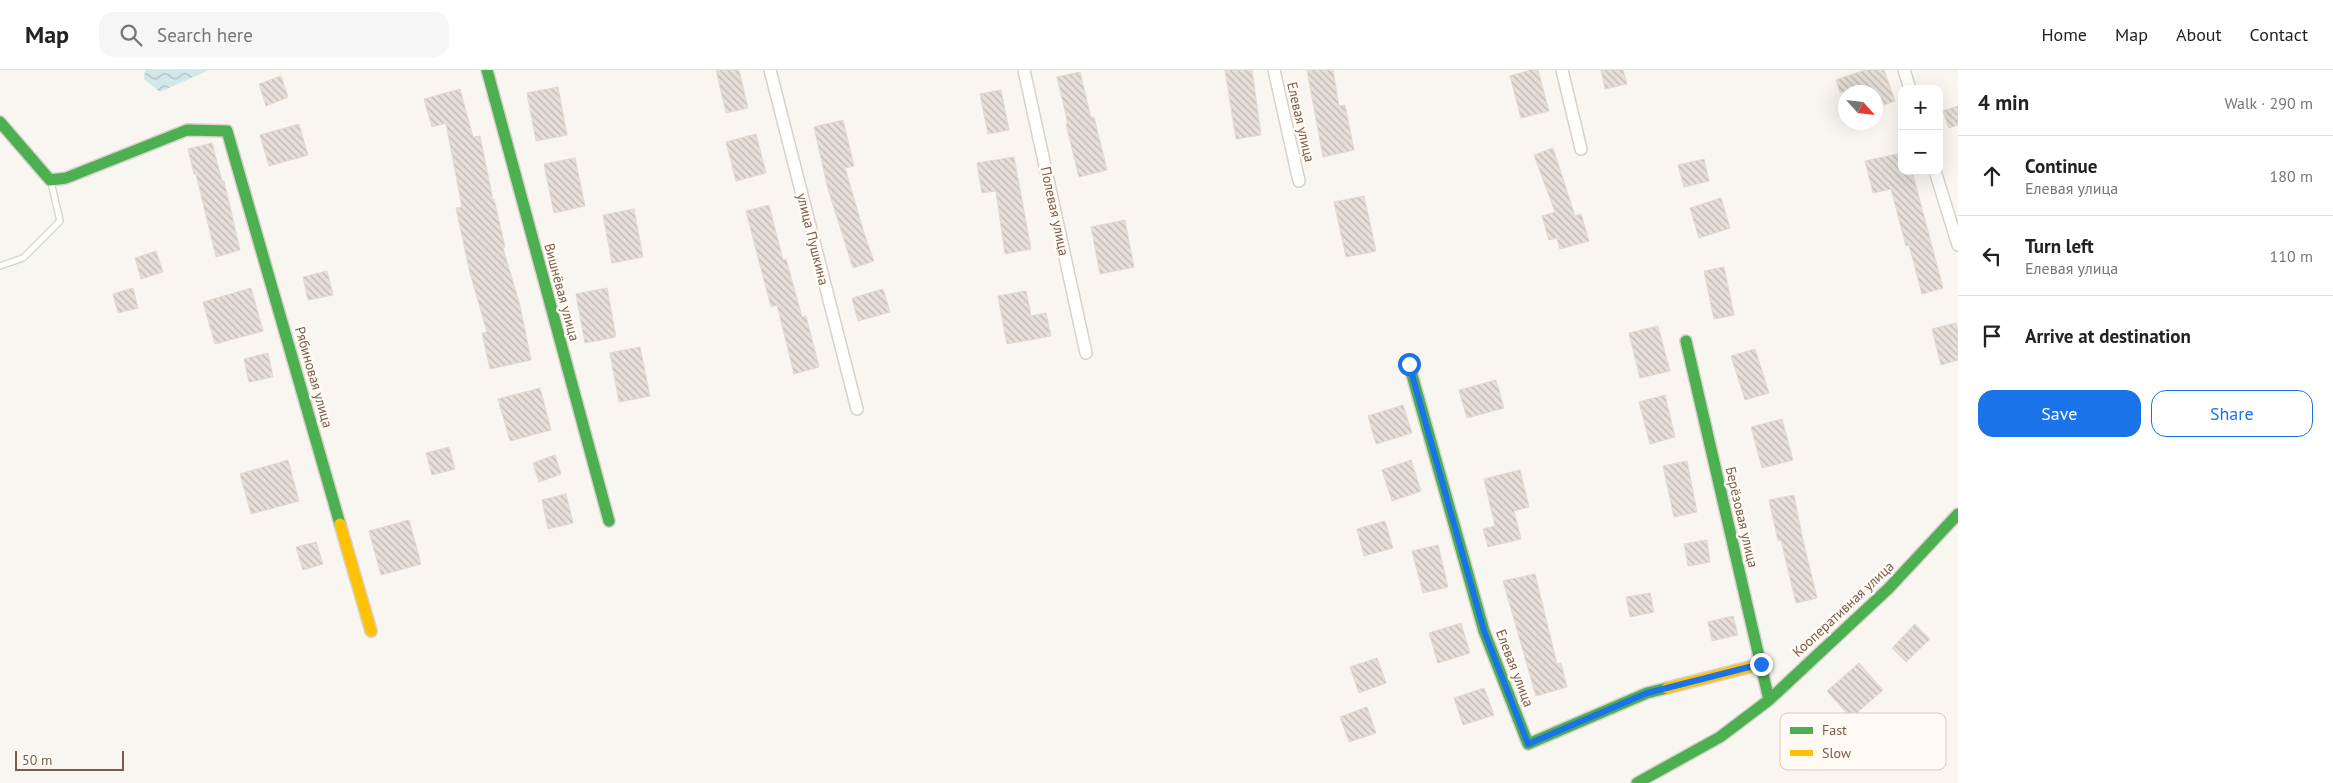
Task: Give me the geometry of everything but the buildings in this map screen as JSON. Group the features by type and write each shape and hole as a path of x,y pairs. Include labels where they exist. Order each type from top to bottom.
{"street":[{"name":"Вишнёвая улица","path":"487,70 609,521"},
{"name":"улица Пушкина","path":"770,70 857,409"},
{"name":"Полевая улица","path":"1024,70 1086,353"},
{"name":"Елевая улица","path":"1274,70 1299,181"},
{"path":"1562,70 1581,149"},
{"path":"1904,70 1909,85"},
{"path":"0,122 50,180"},
{"name":"Рябиновая улица","path":"50,180 66,178 187,130 227,131 371,631"},
{"path":"1936,175 1958,245"},
{"name":"Берёзовая улица","path":"1686,341 1769,700"},
{"name":"Елевая улица","path":"1409,364 1484,631 1528,744 1647,693 1761,664"},
{"name":"Кооперативная улица","path":"1637,783 1720,737 1769,700 1888,589 1958,514"}],"lane":[{"path":"0,266 23,258 60,221 50,180"}],"water":[{"path":"145,70 209,70 160,92 144,79"}],"traffic: fast":[{"path":"487,70 609,521"},
{"path":"0,122 50,180 66,178 187,130 227,131 340,524"},
{"path":"1686,341 1769,700"},
{"path":"1409,364 1484,631 1528,744 1647,693 1667,688"},
{"path":"1637,783 1720,737 1769,700 1888,589 1958,514"}],"traffic: slow":[{"path":"340,524 371,631"},
{"path":"1667,688 1761,664"}],"route":[{"path":"1409,364 1484,631 1528,744 1647,693 1761,664"}]}
